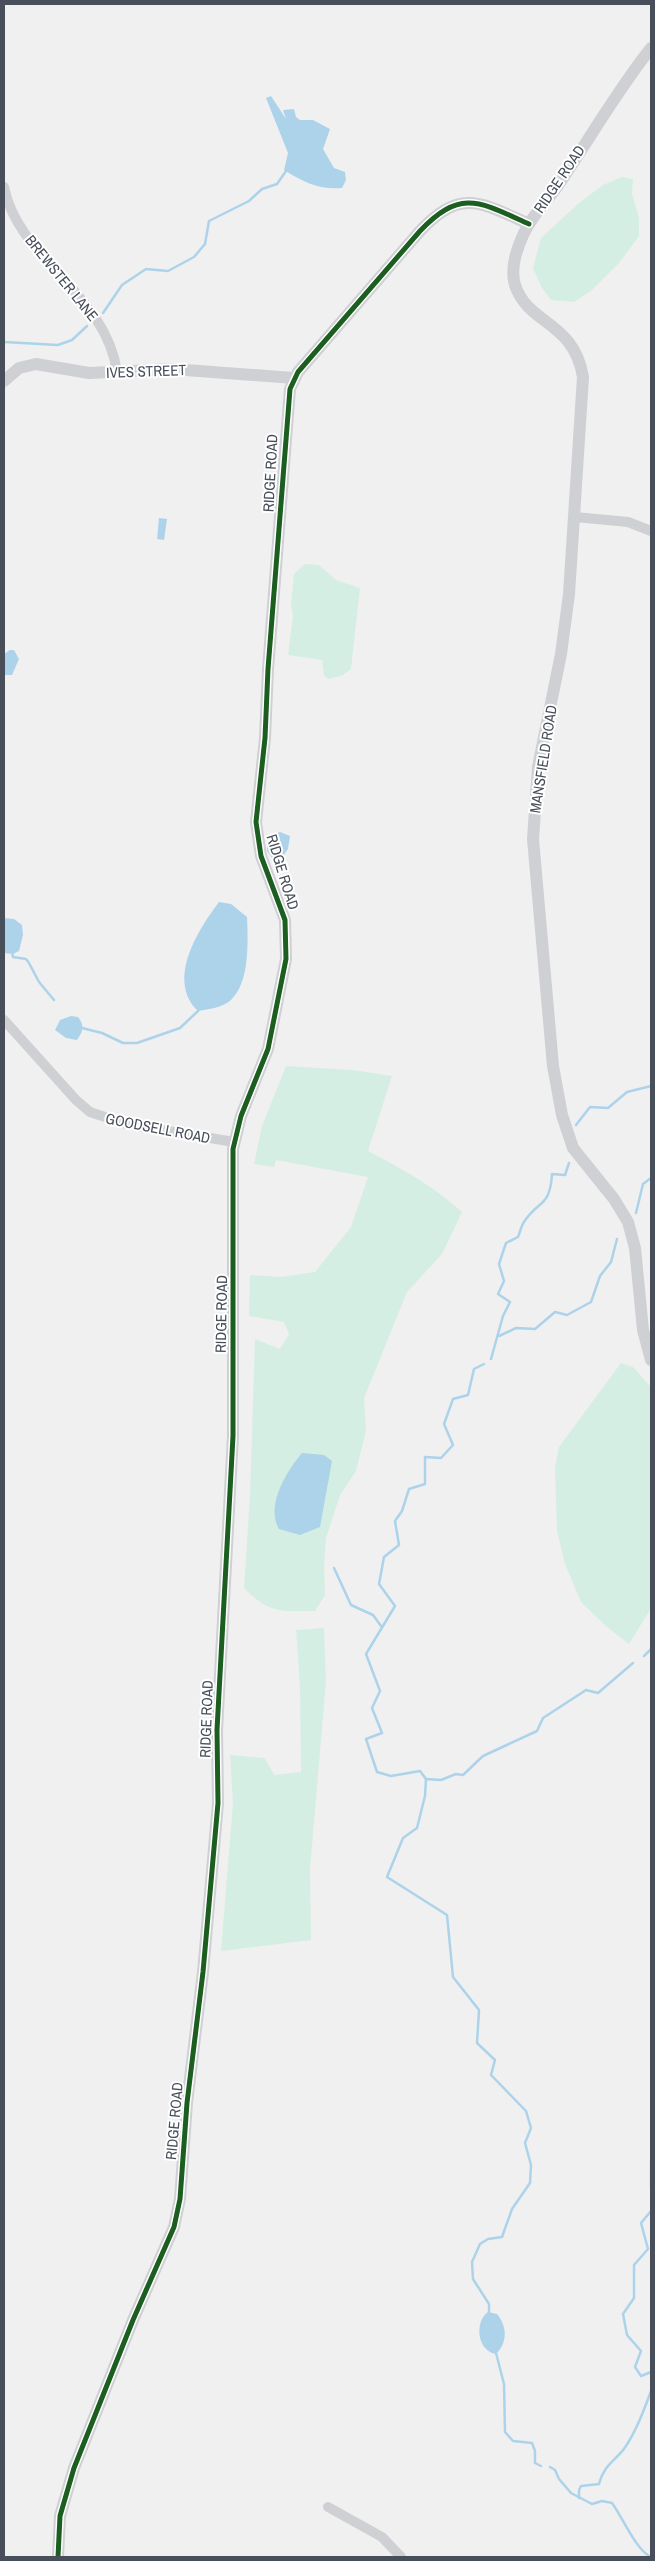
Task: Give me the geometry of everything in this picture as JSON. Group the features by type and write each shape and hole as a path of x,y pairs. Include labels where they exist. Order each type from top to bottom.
{"street":[{"name":"RIDGE ROAD","path":"58,2557 60,2516 74,2468 174,2227 180,2199 187,2103 203,1972 218,1803 217,1722 233,1436 234,1142 241,1116 268,1049 286,959 284,920 261,856 256,822 265,738 285,431 294,378 420,231 442,210 450,206 470,203 496,210 529,224 557,187 617,91 651,48"},
{"name":"BREWSTER LANE","path":"4,187 15,219 78,293 101,326 112,352 117,372"},
{"name":"MANSFIELD ROAD","path":"529,224 517,250 514,268 515,285 521,298 530,308 558,330 573,346 581,361 583,377 576,517 566,618 538,767 534,814 534,839 553,1066 562,1115 573,1148 621,1209 632,1234 643,1330 651,1360"},
{"name":"IVES STREET","path":"4,381 19,368 36,364 89,373 180,369 294,378"},
{"path":"576,517 628,522 651,531"},
{"name":"GOODSELL ROAD","path":"4,1020 76,1100 90,1112 126,1124 234,1142"},
{"path":"328,2507 382,2537 401,2557"}],"green space":[{"path":"622,177 633,179 632,194 639,218 639,236 619,263 592,290 574,302 551,300 542,288 533,268 541,238 579,203 603,185"},
{"path":"305,564 319,565 336,580 360,588 351,669 343,675 329,679 324,676 322,660 288,655 293,615 291,605 294,574"},
{"path":"286,1066 353,1070 392,1076 368,1151 417,1178 441,1194 462,1212 442,1254 407,1292 364,1398 366,1431 356,1471 340,1495 326,1538 324,1565 325,1595 315,1611 284,1611 268,1607 244,1588 250,1494 255,1339 280,1349 289,1334 284,1322 249,1316 250,1275 281,1277 315,1272 351,1227 368,1177 276,1160 274,1167 254,1164 262,1126"},
{"path":"621,1363 633,1367 651,1387 651,1608 629,1644 607,1627 581,1602 565,1564 557,1531 555,1468 559,1447"},
{"path":"324,1628 326,1681 310,1869 311,1940 221,1951 233,1803 230,1755 265,1758 274,1775 301,1772 300,1686 296,1630"}],"water":[{"path":"271,96 286,119 283,110 294,109 296,117 300,120 313,120 330,129 323,149 334,168 345,172 346,180 342,188 318,186 284,170 288,153 266,98"},
{"path":"159,518 167,519 164,540 157,539"},
{"path":"14,650 19,659 12,675 5,675 4,654"},
{"path":"280,832 290,836 288,849 283,856 273,859 267,851 268,836"},
{"path":"219,902 231,904 247,917 247,961 245,972 242,983 231,1000 211,1009 198,1011 189,999 185,985 185,970 189,955 202,926"},
{"path":"4,918 14,919 22,925 23,935 19,951 13,954 4,953"},
{"path":"71,1016 78,1017 82,1026 82,1031 77,1040 66,1038 55,1030 60,1020"},
{"path":"302,1453 324,1455 332,1461 320,1527 300,1535 279,1529 275,1520 275,1510 276,1499 284,1479"},
{"path":"488,2312 497,2314 503,2324 505,2334 503,2344 496,2354 485,2348 481,2342 479,2329 481,2322"}],"waterway":[{"path":"103,313 122,285 146,269 168,271 194,257 205,244 209,221 249,201 262,189 277,184 286,171"},
{"path":"4,342 58,345 72,340 87,326"},
{"path":"12,952 13,957 26,959 39,982 54,1000"},
{"path":"82,1028 102,1033 123,1043 137,1043 180,1028 198,1011"},
{"path":"576,1125 590,1107 608,1108 627,1092 651,1086"},
{"path":"491,1359 503,1316 510,1302 498,1294 504,1281 499,1264 506,1243 518,1237 522,1225 529,1215 546,1198 549,1193 552,1174 565,1175 569,1163"},
{"path":"636,1213 643,1184 651,1178"},
{"path":"499,1336 516,1328 535,1329 555,1312 567,1315 591,1302 600,1276 611,1262 617,1239"},
{"path":"484,1364 474,1369 468,1395 453,1399 444,1424 453,1445 441,1458 425,1457 425,1484 409,1489 402,1511 395,1521 399,1545 384,1557 379,1584 395,1606 366,1654 380,1691 372,1708 382,1733 366,1739 377,1772 391,1776 420,1771 426,1779 425,1796 417,1828 403,1838 387,1877 447,1915 453,1977 479,2010 477,2043 495,2060 491,2075 526,2111 531,2128 525,2143 531,2165 530,2183 512,2209 502,2237 488,2239 480,2244 472,2262 473,2279 489,2304 489,2316"},
{"path":"334,1568 351,1605 373,1615 381,1626"},
{"path":"644,1656 651,1649"},
{"path":"426,1779 441,1780 456,1774 463,1775 483,1756 537,1731 543,1718 586,1690 598,1693 633,1663"},
{"path":"651,2161 651,2189"},
{"path":"651,2211 641,2223 648,2249 634,2265 634,2298 623,2314 627,2335 641,2351 635,2367 641,2376 651,2372"},
{"path":"496,2353 504,2384 505,2432 513,2441 532,2443 535,2451 535,2463 541,2466"},
{"path":"579,2498 581,2486 599,2484 607,2467 626,2446 637,2426 651,2391"},
{"path":"550,2467 555,2470 559,2479 571,2493 592,2504 602,2501 612,2503 640,2548 651,2557"}],"cycle path":[{"path":"58,2557 60,2516 74,2468 133,2320 174,2227 180,2199 187,2103 203,1972 218,1803 217,1730 233,1436 233,1149 241,1116 268,1049 286,959 285,920 261,856 256,822 265,738 268,669 290,389 298,372 434,217 460,204 472,203 484,205 529,224"}]}
